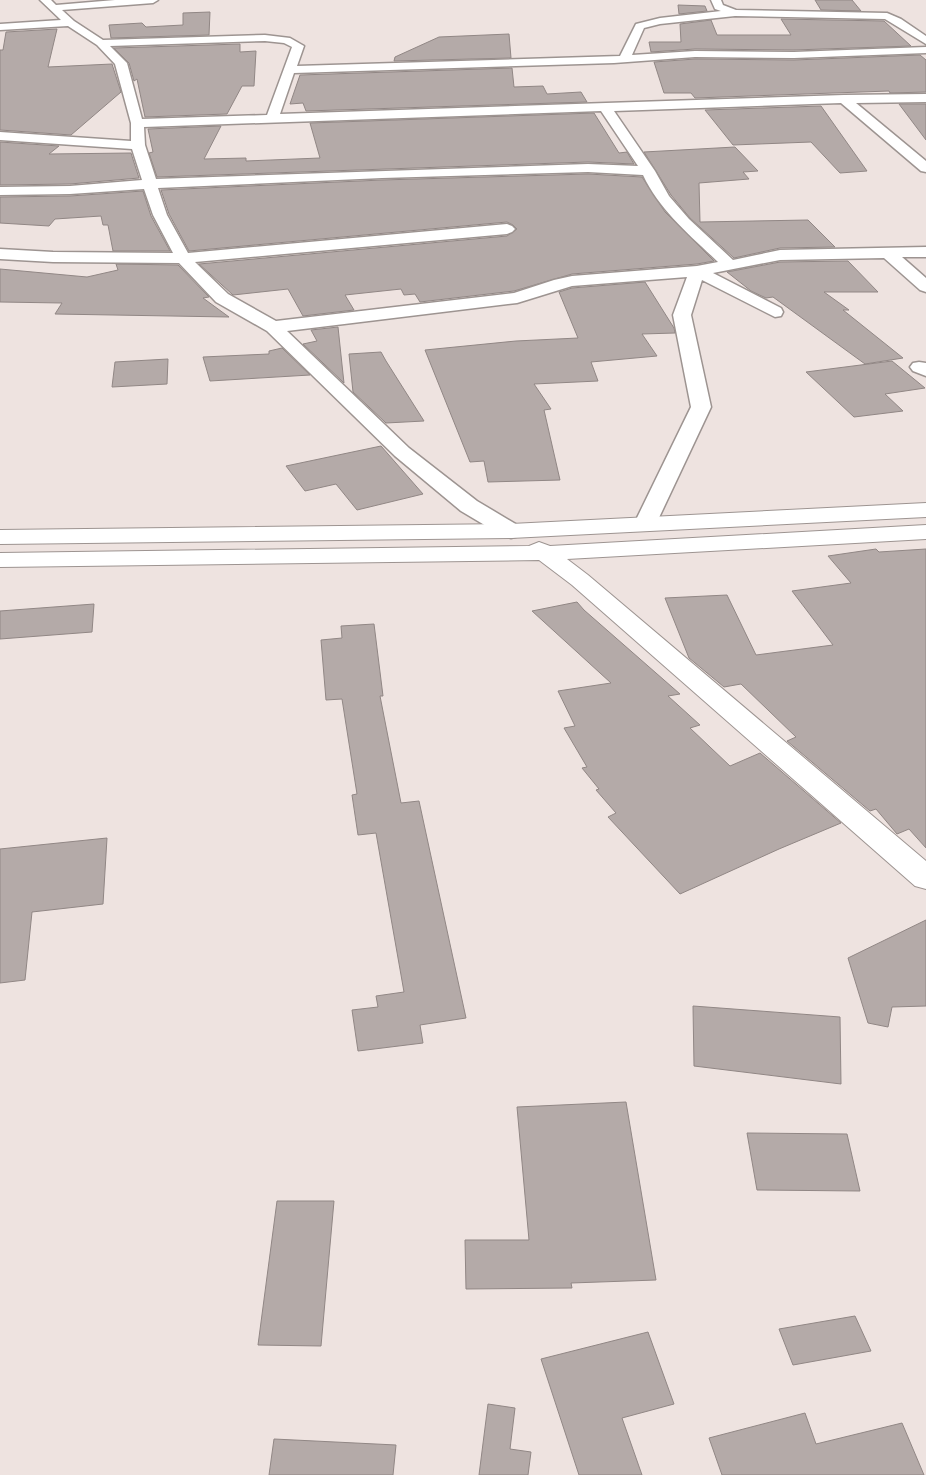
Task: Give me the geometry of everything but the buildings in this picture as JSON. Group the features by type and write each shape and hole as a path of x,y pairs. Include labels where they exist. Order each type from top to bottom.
{"street":[{"path":"49,4 153,0"},
{"path":"716,0 719,7 736,13"},
{"path":"49,4 70,22 101,43 121,63 137,123 138,145 160,215 183,258 222,298 273,327 402,452 469,506 547,553 926,878"},
{"path":"624,59 640,26 660,21 736,13 887,16 896,18 913,34 926,41"},
{"path":"0,27 70,22"},
{"path":"913,34 926,30"},
{"path":"101,43 201,39 265,38 286,40 298,46 273,117"},
{"path":"291,70 624,59 695,54 794,55 926,50"},
{"path":"137,123 273,117 926,98"},
{"path":"844,99 926,168"},
{"path":"605,108 648,172 654,188 668,207 730,265"},
{"path":"0,136 138,145"},
{"path":"0,191 46,191 150,184 588,168 648,172"},
{"path":"0,254 53,257 183,258 507,229"},
{"path":"273,327 517,298 560,283 572,281 697,271 780,255 926,252"},
{"path":"888,253 926,287"},
{"path":"697,271 774,312"},
{"path":"645,524 700,407 682,315 697,271"},
{"path":"926,366 918,367 926,371"},
{"path":"0,537 511,531 926,510"},
{"path":"0,560 547,553 926,532"}]}
